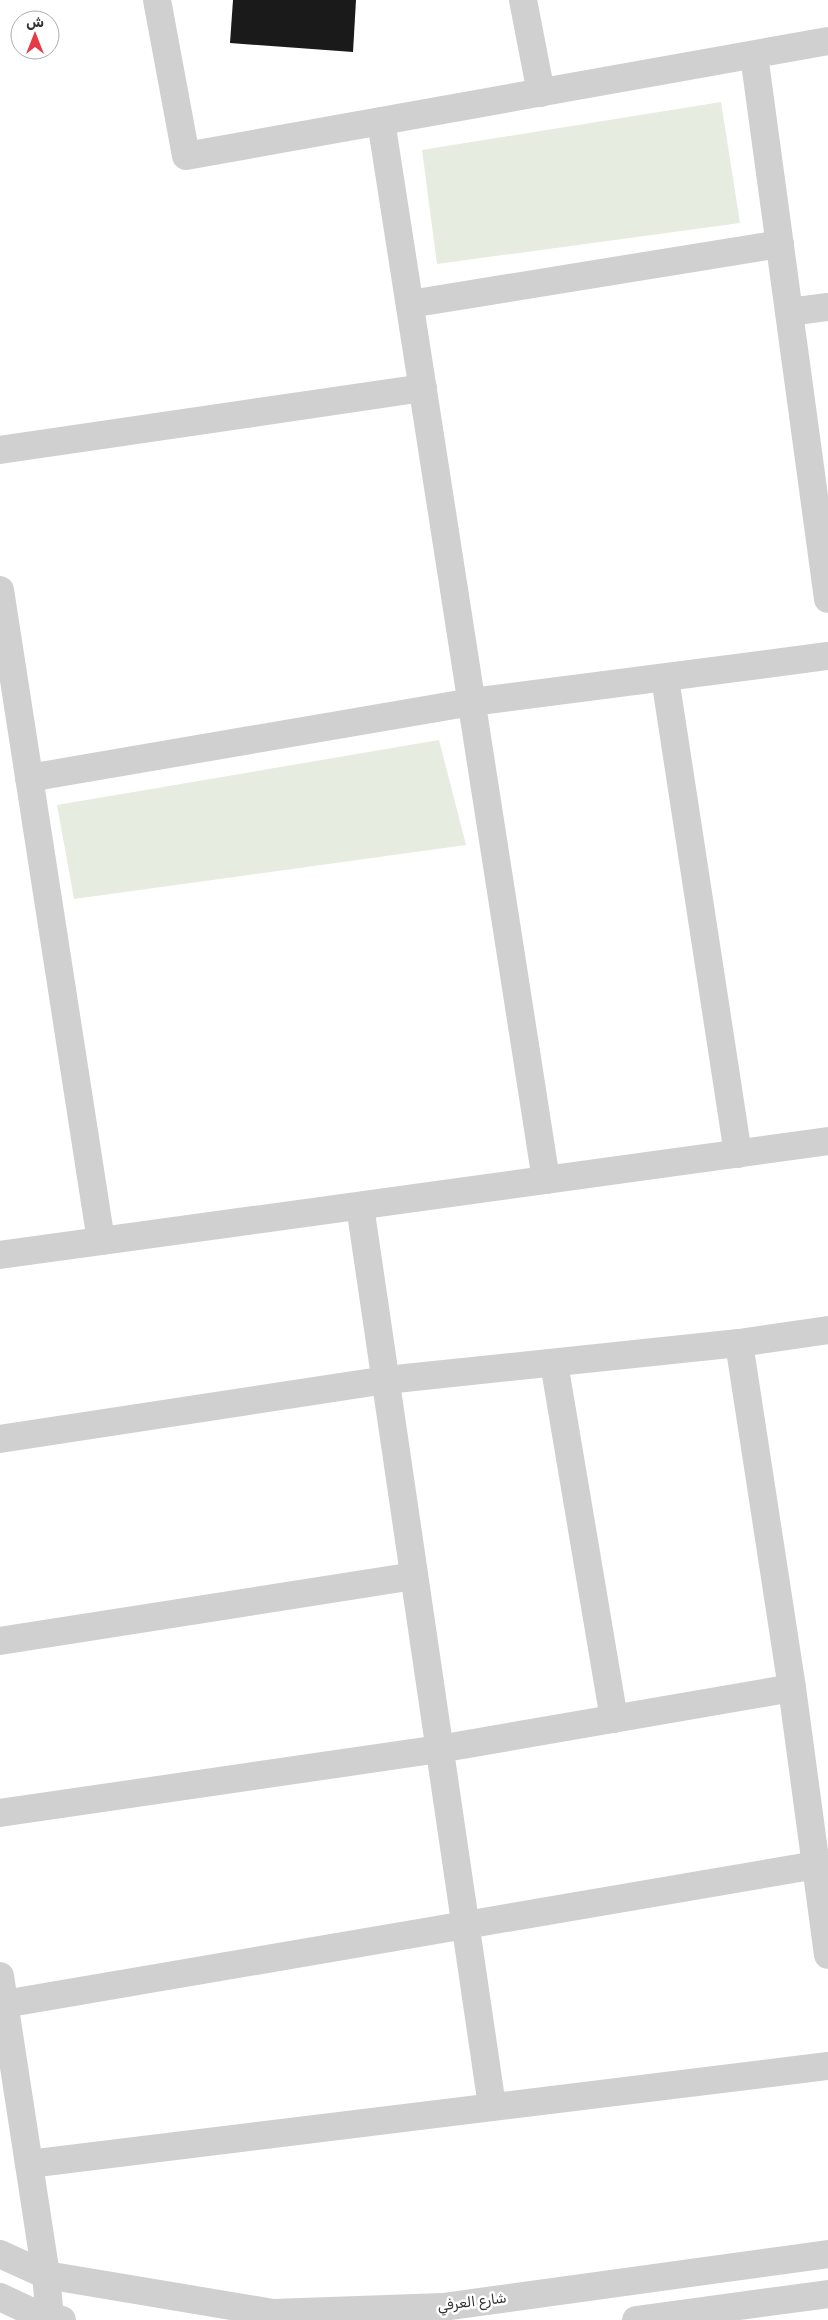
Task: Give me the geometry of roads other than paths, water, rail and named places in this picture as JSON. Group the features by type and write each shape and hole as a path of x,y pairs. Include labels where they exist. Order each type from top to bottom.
{"street":[{"path":"157,0 186,156 828,41"},
{"path":"523,0 541,93"},
{"path":"754,55 828,599"},
{"path":"381,121 546,1180"},
{"path":"410,304 780,244"},
{"path":"789,312 828,306"},
{"path":"0,450 423,388"},
{"path":"0,590 101,1242"},
{"path":"29,778 472,702 828,656"},
{"path":"665,678 738,1154"},
{"path":"0,1255 828,1141"},
{"path":"360,1206 492,2106"},
{"path":"0,1439 386,1380 739,1343 828,1330"},
{"path":"739,1343 821,1864 828,1955"},
{"path":"554,1363 614,1719"},
{"path":"0,1641 414,1576"},
{"path":"0,1813 439,1749 792,1688"},
{"path":"4,2004 821,1864"},
{"path":"0,1976 46,2275 56,2319 34,2313 0,2297"},
{"path":"29,2164 828,2066"},
{"name":"شارع العرفي","path":"0,2254 46,2275 272,2313 443,2307 828,2254"},
{"path":"636,2320 828,2294"}]}
